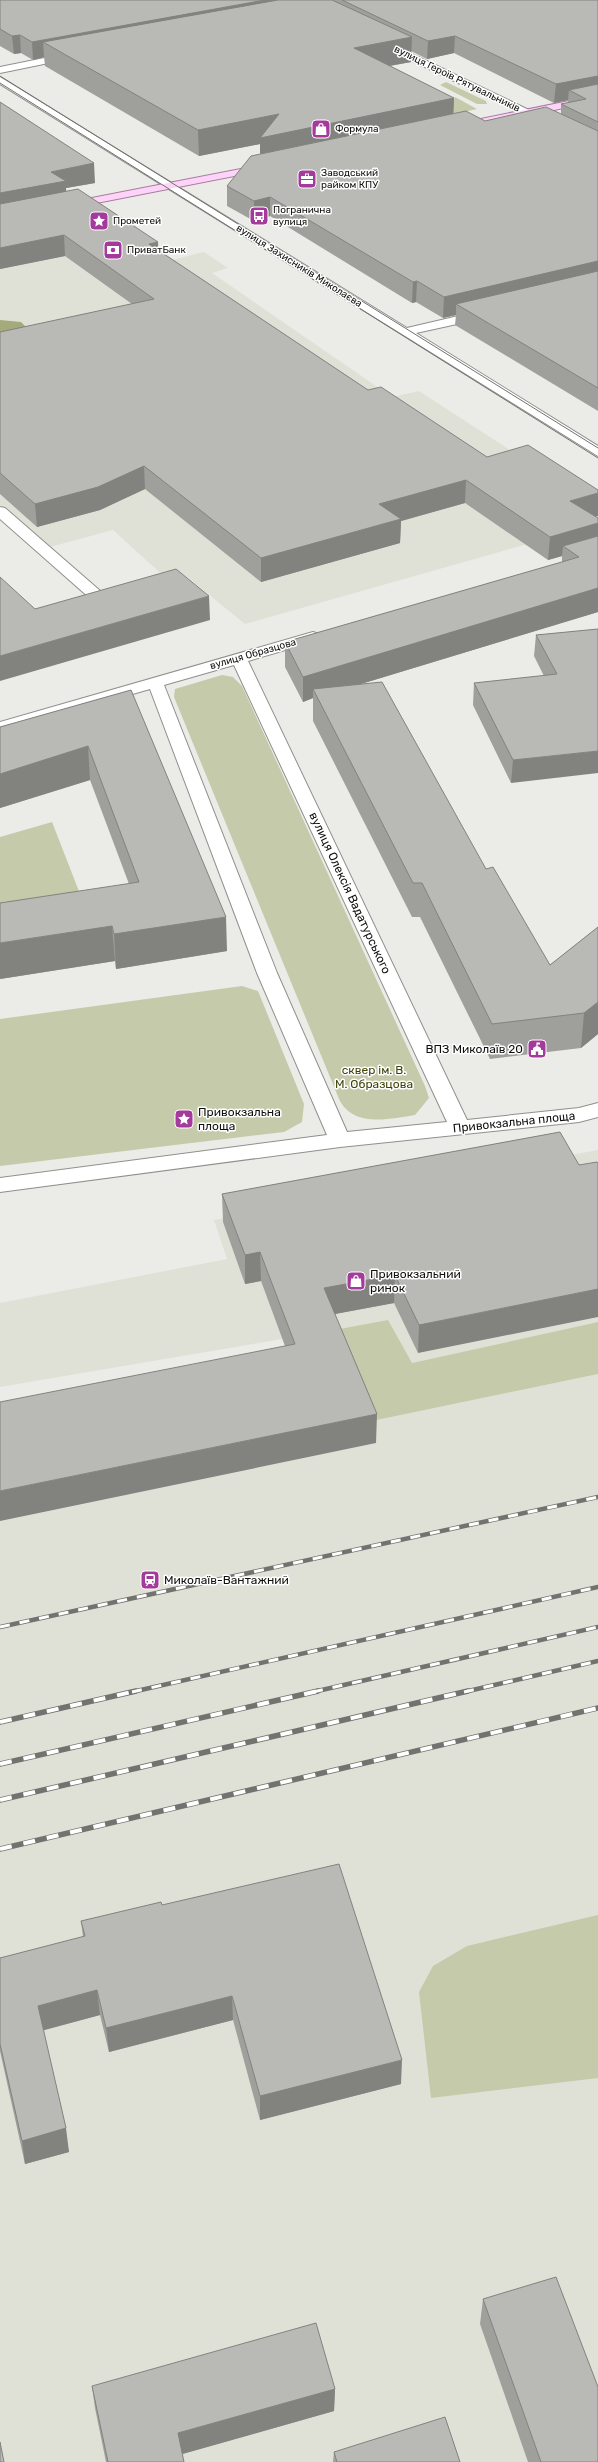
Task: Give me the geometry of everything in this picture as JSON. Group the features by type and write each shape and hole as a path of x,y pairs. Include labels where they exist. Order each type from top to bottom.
{"main road":[{"path":"448,128 598,98"},
{"path":"52,209 278,164"}],"street":[{"name":"вулиця Героїв Рятувальників","path":"375,39 598,147"},
{"path":"0,70 87,53"},
{"name":"вулиця Захисників Миколаєва","path":"0,80 598,452"},
{"path":"405,332 498,310"},
{"path":"0,511 107,605"},
{"name":"вулиця Образцова","path":"0,727 326,633"},
{"name":"вулиця Олексія Вадатурського","path":"239,658 460,1128"},
{"path":"155,682 267,973 340,1140"},
{"name":"Привокзальна площа","path":"0,1185 340,1140 579,1115 598,1110"}],"shaded area":[{"path":"0,246 159,263 204,252 228,268 212,273 392,397 419,391 598,507 598,524 245,624 187,577 169,581 113,530 46,548 0,505"},
{"path":"0,320 21,322 27,328 0,337"},
{"name":"Привокзальний ринок","path":"598,1150 598,1322 412,1363 329,1331 0,1387 0,1303 227,1259 214,1220"},
{"path":"598,1374 598,2462 0,2462 0,1520 376,1443 367,1422"}],"green space":[{"path":"446,82 486,101 487,104 477,104 440,85"},
{"path":"455,97 477,109 445,116"},
{"name":"сквер ім. В. М. Образцова","path":"222,675 233,677 242,686 425,1086 429,1098 415,1115 383,1119 362,1118 345,1108 339,1099 174,697 175,689"},
{"path":"52,822 82,899 0,912 0,837"},
{"path":"242,986 258,991 304,1104 302,1122 284,1132 0,1166 0,1019"},
{"path":"388,1320 412,1363 598,1322 598,1374 367,1422 329,1331"},
{"path":"598,1915 598,2078 431,2098 419,1992 433,1966 467,1946"}],"building":[{"path":"0,0 265,0 32,42 20,35 12,36 0,29"},
{"path":"278,0 332,0 412,37 354,48 454,98 260,138 279,114 198,130 43,42"},
{"path":"342,0 598,0 598,76 556,84 455,36 428,41"},
{"path":"598,84 598,122 561,104 586,99 569,90"},
{"path":"0,102 94,163 51,172 66,181 0,193"},
{"path":"546,107 598,131 598,261 444,297 417,281 413,282 270,197 254,201 227,186 251,156 466,111 485,121"},
{"path":"78,189 158,242 149,244 368,390 381,387 487,457 528,445 598,490 598,493 570,501 598,518 598,523 550,537 466,480 379,504 401,519 261,558 144,466 98,487 35,504 0,473 0,332 154,299 64,235 0,248 0,204"},
{"path":"598,271 598,388 456,304"},
{"path":"598,536 598,588 303,677 285,642 579,557 563,546"},
{"path":"176,569 209,596 0,656 0,577 35,609"},
{"path":"598,629 598,751 513,760 474,683 557,674 536,635"},
{"path":"382,682 486,869 493,867 550,965 598,927 598,1002 584,1013 492,1024 422,883 413,883 313,689"},
{"path":"131,690 226,917 114,934 112,926 0,943 0,903 139,882 88,746 0,774 0,727"},
{"path":"560,1132 579,1165 598,1163 598,1289 419,1325 395,1275 324,1288 377,1414 0,1491 0,1402 295,1344 260,1252 245,1255 222,1194"},
{"path":"339,1864 402,2060 260,2096 232,1996 106,2028 97,1990 38,2006 66,2128 22,2141 0,2044 0,1958 85,1936 81,1921 161,1902 162,1905"},
{"path":"556,2277 598,2387 598,2462 541,2462 483,2299"},
{"path":"316,2323 335,2389 178,2433 184,2462 108,2462 92,2386"},
{"path":"445,2417 460,2462 337,2462 334,2452"},
{"path":"0,2442 4,2462 0,2462"}],"tram line":[{"path":"0,76 598,448"},
{"path":"0,83 598,458"}],"railway":[{"path":"0,1627 598,1497"},
{"path":"132,1692 598,1587"},
{"path":"313,1692 598,1627"},
{"path":"464,1692 598,1661"},
{"path":"0,1722 136,1691"},
{"path":"0,1764 318,1691"},
{"path":"0,1800 468,1691"},
{"path":"0,1849 598,1708"}],"place":[{"name":"Формула","path":"321,129"},
{"name":"Заводський райком КПУ","path":"307,179"},
{"name":"Погранична вулиця","path":"259,216"},
{"name":"Прометей","path":"99,221"},
{"name":"ПриватБанк","path":"113,250"},
{"name":"ВПЗ Миколаїв 20","path":"537,1049"},
{"name":"Привокзальна площа","path":"184,1119"},
{"name":"Привокзальний ринок","path":"356,1281"},
{"name":"Миколаїв-Вантажний","path":"150,1580"}]}
